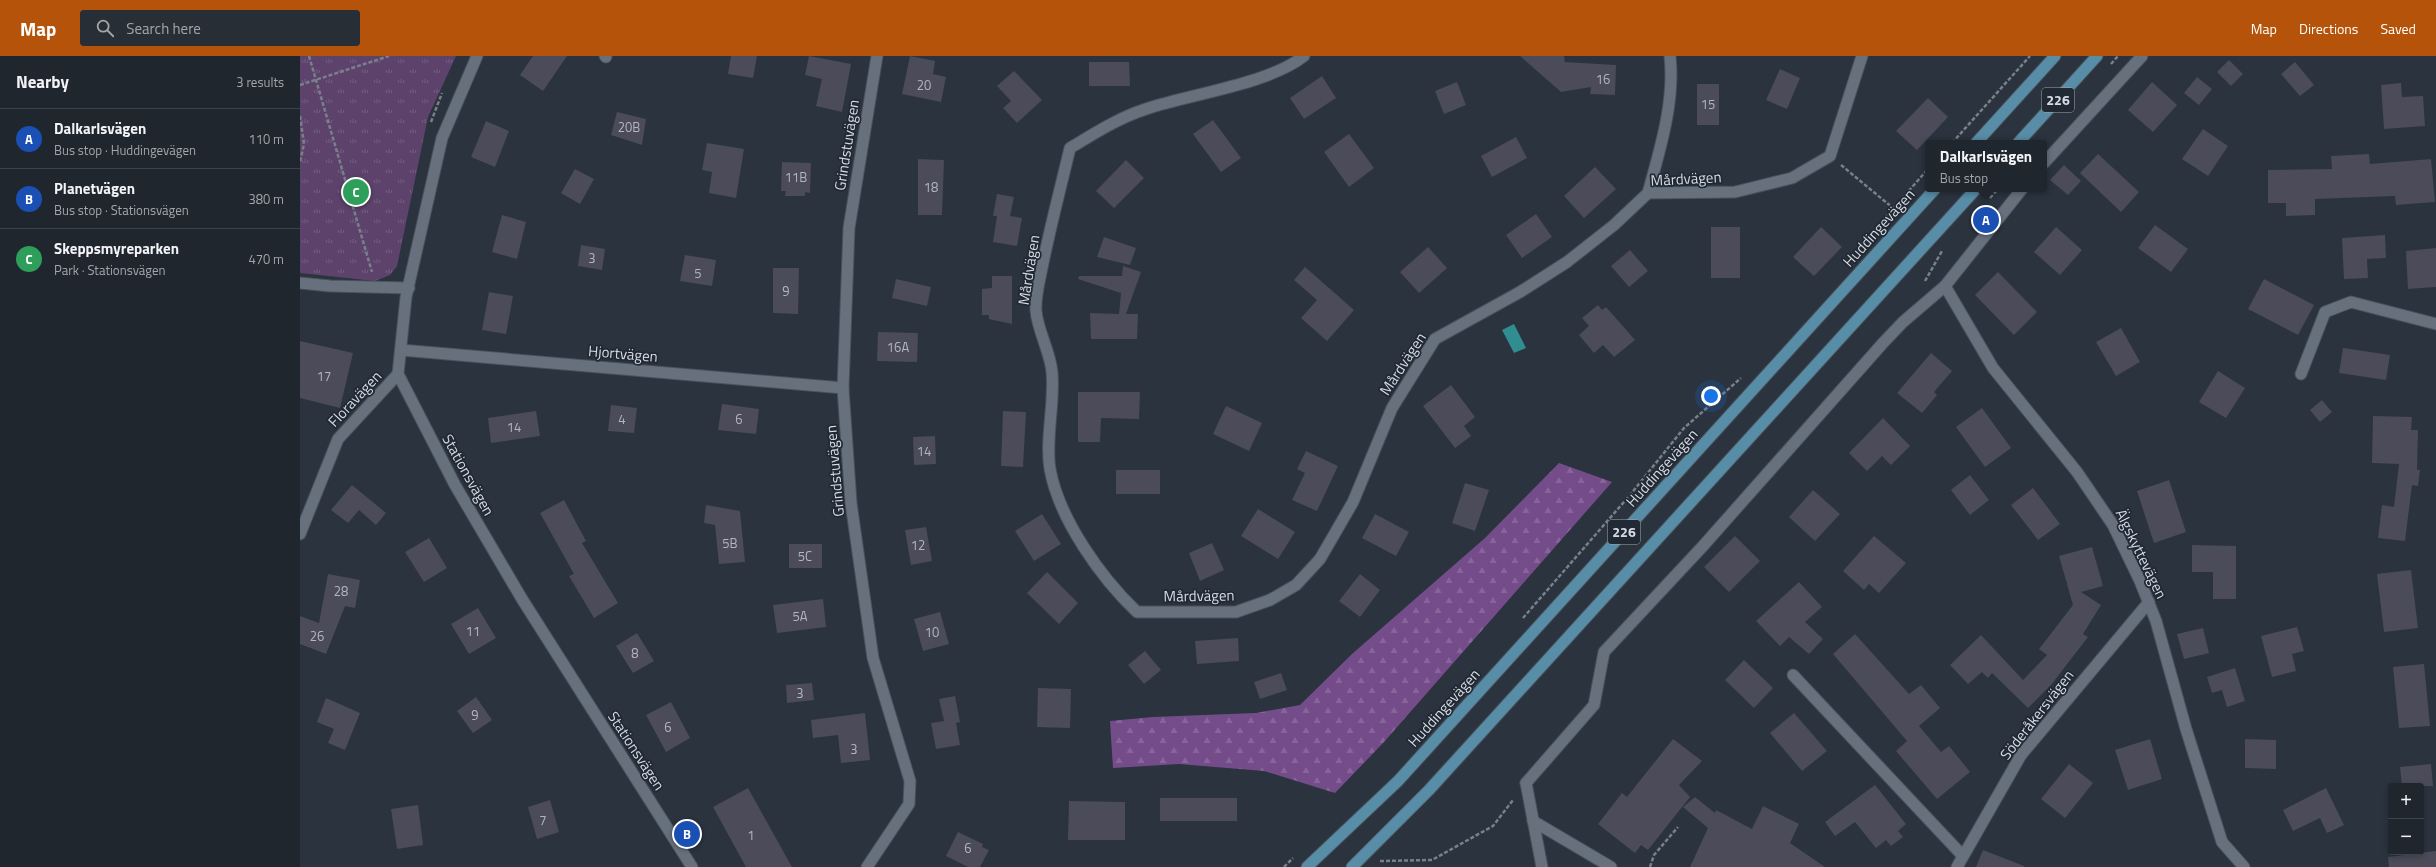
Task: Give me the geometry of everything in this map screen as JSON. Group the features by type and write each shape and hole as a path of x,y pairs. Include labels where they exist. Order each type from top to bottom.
{"main road":[{"name":"226","path":"1979,140 2055,56"},
{"name":"226","path":"2021,140 2097,56"},
{"name":"Huddingevägen","path":"1307,867 1398,781 1932,192"},
{"name":"226","path":"1352,867 1429,790 1973,192"}],"street":[{"path":"398,374 409,288 442,138 477,56"},
{"name":"Grindstuvägen","path":"867,867 909,804 910,781 873,658 851,503 843,388 849,228 877,56"},
{"name":"Mårdvägen","path":"1304,56 1275,73 1146,109 1117,120 1070,148 1049,235 1036,300 1036,312 1048,348 1052,373 1050,468 1056,491 1074,530 1115,591 1137,612 1236,612 1270,600 1296,585 1320,559 1353,502 1392,408 1435,339 1520,292 1567,262 1614,225 1648,193 1735,192 1792,178 1830,156"},
{"path":"1648,193 1666,121 1672,70 1670,56"},
{"path":"1830,156 1862,56"},
{"path":"2047,160 2142,56"},
{"path":"1542,867 1526,783 1594,705 1604,652 1703,546 1883,343 1903,322 1945,286 2020,192"},
{"path":"300,283 330,286 409,288"},
{"name":"Älgskyttevägen","path":"1945,286 1993,368 2077,472 2113,525 2149,602 2222,842 2244,867"},
{"path":"2301,374 2325,312 2351,302 2436,324"},
{"name":"Hjortvägen","path":"401,350 843,388"},
{"name":"Floravägen","path":"300,534 338,439 398,374"},
{"name":"Stationsvägen","path":"398,374 456,485 522,599 692,867"},
{"name":"Söderåkersvägen","path":"1957,867 2021,755 2149,602"},
{"path":"1793,675 1962,856"},
{"path":"1533,821 1611,867"}],"path":[{"path":"309,56 373,274"},
{"path":"300,85 389,56"},
{"path":"1955,140 2030,56"},
{"path":"430,125 444,90"},
{"path":"300,116 304,144 300,162"},
{"path":"1830,156 1893,208"},
{"path":"1857,250 1925,172"},
{"path":"1520,620 1630,496 1684,428 1742,377"},
{"path":"1377,861 1432,860 1493,826 1526,783"},
{"path":"1650,867 1654,856 1678,827"},
{"path":"1284,867 1296,856"}],"green space":[{"path":"300,56 456,56 428,117 397,266 390,275 375,281 300,273"},
{"path":"1559,463 1612,482 1384,742 1335,793 1264,771 1179,764 1113,768 1110,721 1153,717 1256,713 1300,705 1352,654 1485,538"}],"shaded area":[{"path":"1514,324 1526,348 1514,353 1502,330"}],"building":[{"path":"533,56 567,56 543,91 520,75"},
{"path":"731,56 757,56 753,78 728,74"},
{"path":"809,56 851,64 842,112 816,106 822,79 805,75"},
{"path":"910,56 935,61 933,74 946,77 941,102 902,94"},
{"path":"1520,56 1564,56 1565,62 1616,65 1615,95 1590,94 1591,87 1561,92"},
{"path":"2229,60 2243,74 2231,86 2217,72"},
{"path":"1089,62 1129,62 1130,86 1089,86"},
{"path":"2295,62 2314,85 2300,96 2281,74"},
{"path":"1780,69 1800,78 1787,109 1766,100"},
{"path":"1014,71 1042,100 1017,123 1003,108 1011,101 997,86"},
{"path":"1322,76 1336,98 1304,119 1290,98"},
{"path":"2197,77 2212,89 2199,105 2184,93"},
{"path":"1457,82 1466,105 1444,114 1435,91"},
{"path":"2152,82 2177,105 2153,132 2128,110"},
{"path":"2401,83 2402,97 2423,96 2425,126 2384,129 2381,85"},
{"path":"1697,84 1719,84 1719,125 1697,125"},
{"path":"1928,98 1948,117 1917,150 1896,131"},
{"path":"617,112 646,119 642,145 611,135"},
{"path":"1213,120 1241,158 1221,172 1193,134"},
{"path":"486,121 509,131 495,167 471,157"},
{"path":"2203,129 2228,146 2208,176 2182,159"},
{"path":"1349,134 1374,168 1349,187 1324,152"},
{"path":"1516,137 1527,158 1492,177 1481,156"},
{"path":"707,143 744,149 736,198 709,193 712,172 702,170"},
{"path":"2098,154 2139,192 2121,212 2080,173"},
{"path":"2369,154 2370,164 2431,159 2435,202 2396,205 2395,196 2315,199 2315,215 2286,216 2286,203 2268,203 2268,170 2332,169 2331,156"},
{"path":"918,159 944,160 942,215 918,215"},
{"path":"1126,160 1144,178 1114,208 1096,191"},
{"path":"782,162 811,163 810,193 805,192 805,196 785,196 786,191 781,191"},
{"path":"2064,165 2081,181 2068,195 2050,180"},
{"path":"1595,167 1616,189 1584,218 1564,196"},
{"path":"575,169 594,179 580,204 561,193"},
{"path":"997,194 1014,197 1010,216 1022,218 1017,246 993,242 997,216 993,216"},
{"path":"1536,214 1552,237 1522,258 1506,235"},
{"path":"502,215 526,222 517,259 492,252"},
{"path":"2155,225 2188,249 2171,272 2138,248"},
{"path":"1711,227 1740,227 1740,278 1711,278"},
{"path":"1821,227 1842,247 1814,276 1793,257"},
{"path":"2056,227 2082,250 2060,275 2034,252"},
{"path":"2385,235 2386,258 2367,259 2368,278 2344,279 2342,238"},
{"path":"1104,237 1136,248 1130,265 1097,257"},
{"path":"581,245 605,249 602,270 578,266"},
{"path":"1428,247 1447,268 1419,293 1400,272"},
{"path":"2436,248 2436,287 2408,289 2406,251"},
{"path":"1630,250 1648,271 1629,287 1611,266"},
{"path":"685,255 716,260 712,286 680,281"},
{"path":"1123,266 1141,272 1126,314 1138,314 1137,339 1091,339 1090,313 1119,314 1121,293 1078,279 1079,276 1122,276"},
{"path":"1305,267 1354,310 1327,341 1301,318 1317,300 1294,280"},
{"path":"773,268 799,268 798,314 773,313"},
{"path":"1998,272 2037,312 2014,335 1975,295"},
{"path":"992,276 1012,276 1012,324 989,319 989,315 982,315 982,289 992,288"},
{"path":"896,279 931,287 927,306 892,298"},
{"path":"2264,279 2314,305 2298,335 2248,309"},
{"path":"489,292 513,296 506,334 482,330"},
{"path":"1598,305 1602,310 1606,307 1635,340 1614,357 1603,345 1594,353 1579,335 1589,326 1582,318"},
{"path":"2121,328 2140,362 2116,376 2096,342"},
{"path":"878,332 918,333 917,362 877,361"},
{"path":"300,341 353,353 340,408 300,398"},
{"path":"2343,348 2390,355 2386,380 2339,373"},
{"path":"1931,353 1952,371 1934,392 1937,395 1922,413 1897,393"},
{"path":"2218,371 2245,388 2226,418 2199,402"},
{"path":"1451,385 1475,417 1464,426 1471,436 1455,448 1423,406"},
{"path":"1078,392 1140,392 1139,419 1101,418 1100,442 1078,442"},
{"path":"2322,400 2332,412 2320,422 2310,410"},
{"path":"722,404 759,409 756,434 718,430"},
{"path":"611,405 637,408 634,433 608,431"},
{"path":"1226,406 1262,423 1249,451 1213,434"},
{"path":"1982,408 2011,448 1985,467 1956,427"},
{"path":"536,411 540,436 491,443 488,418"},
{"path":"1003,411 1026,412 1023,467 1001,466"},
{"path":"2373,416 2412,417 2411,430 2418,430 2417,470 2420,470 2418,486 2412,485 2405,541 2378,538 2382,505 2394,507 2399,464 2372,463"},
{"path":"1883,418 1910,446 1891,465 1882,456 1867,471 1849,453"},
{"path":"935,436 936,464 914,465 913,437"},
{"path":"1306,451 1338,466 1317,511 1292,500 1305,473 1297,469"},
{"path":"1116,470 1160,470 1160,494 1116,494"},
{"path":"1970,475 1989,500 1970,515 1951,490"},
{"path":"2169,480 2186,532 2154,543 2137,491"},
{"path":"1465,483 1489,490 1475,531 1452,523"},
{"path":"352,485 386,513 376,525 359,510 348,523 331,510"},
{"path":"2033,488 2060,524 2038,540 2011,505"},
{"path":"1813,490 1840,514 1815,541 1789,517"},
{"path":"564,500 586,541 582,543 618,603 594,618 569,576 574,574 540,513"},
{"path":"706,505 740,511 745,562 719,564 715,525 704,523"},
{"path":"1258,509 1295,532 1278,559 1241,536"},
{"path":"1042,514 1061,544 1034,561 1015,531"},
{"path":"1375,514 1409,532 1396,556 1362,538"},
{"path":"926,527 932,561 911,565 905,530"},
{"path":"1735,536 1760,561 1729,592 1704,567"},
{"path":"1874,536 1906,563 1879,593 1869,584 1864,590 1843,571"},
{"path":"429,538 447,568 424,582 405,552"},
{"path":"1212,543 1224,570 1200,581 1189,553"},
{"path":"789,544 822,544 822,568 789,568"},
{"path":"2192,545 2236,546 2236,599 2213,599 2213,572 2192,572"},
{"path":"2092,547 2103,586 2081,592 2101,605 2083,634 2088,637 2051,685 2028,708 1992,673 1988,678 1982,672 1968,684 1950,665 1981,635 2023,680 2047,655 2039,649 2073,605 2059,556"},
{"path":"2411,570 2418,628 2384,632 2377,574"},
{"path":"1047,572 1078,603 1059,624 1027,593"},
{"path":"328,574 360,580 355,608 345,606 326,654 300,644 300,616 319,623"},
{"path":"1360,574 1380,590 1360,617 1339,601"},
{"path":"1799,582 1822,607 1805,622 1823,639 1809,654 1789,637 1780,646 1756,621"},
{"path":"823,599 826,627 777,633 773,605"},
{"path":"478,608 496,638 469,654 451,624"},
{"path":"940,612 949,644 923,651 914,619"},
{"path":"2297,627 2304,651 2292,654 2296,671 2272,677 2261,636"},
{"path":"2203,628 2209,653 2184,659 2177,634"},
{"path":"637,633 654,661 633,673 616,646"},
{"path":"1855,634 1909,694 1921,685 1940,708 1919,726 1941,752 1949,746 1970,772 1937,799 1896,751 1907,741 1833,654"},
{"path":"1238,638 1239,661 1197,664 1195,641"},
{"path":"1145,651 1161,670 1144,684 1128,665"},
{"path":"1744,660 1773,688 1754,708 1725,680"},
{"path":"2424,664 2430,726 2399,728 2393,667"},
{"path":"2235,668 2245,701 2227,707 2222,690 2212,693 2207,677"},
{"path":"1281,673 1287,690 1260,699 1254,682"},
{"path":"812,683 814,700 787,703 786,685"},
{"path":"1038,688 1071,689 1070,728 1037,727"},
{"path":"955,696 960,722 956,723 960,745 936,749 931,723 944,721 939,699"},
{"path":"476,697 492,720 473,733 457,711"},
{"path":"326,698 360,713 345,750 328,743 334,729 317,722"},
{"path":"671,702 690,738 666,752 646,715"},
{"path":"865,713 870,760 841,763 838,735 813,738 811,720"},
{"path":"1794,713 1827,751 1802,771 1770,733"},
{"path":"1673,739 1702,761 1679,785 1690,797 1648,850 1641,845 1635,853 1598,824 1622,793 1627,797"},
{"path":"2150,739 2162,779 2128,790 2115,750"},
{"path":"2245,739 2276,740 2276,769 2245,768"},
{"path":"2069,764 2093,783 2065,818 2041,799"},
{"path":"2431,764 2433,786 2424,786 2424,783 2402,783 2400,767"},
{"path":"1875,785 1906,824 1898,831 1903,837 1891,846 1886,840 1876,848 1855,822 1835,836 1825,822"},
{"path":"748,788 792,867 746,867 713,807"},
{"path":"2326,788 2344,825 2327,833 2320,818 2293,831 2283,810"},
{"path":"1695,797 1715,813 1716,810 1752,829 1763,806 1799,824 1790,843 1825,867 1690,867 1708,828 1683,807"},
{"path":"1160,798 1237,798 1237,821 1160,821"},
{"path":"550,800 559,832 537,839 528,807"},
{"path":"1069,801 1125,802 1125,840 1068,840"},
{"path":"418,805 423,845 397,849 391,809"},
{"path":"958,832 983,844 982,847 989,850 980,867 968,867 946,856"},
{"path":"1983,850 2024,866 2024,867 1976,867"},
{"path":"2436,851 2436,867 2389,867 2388,857 2424,855 2424,852"}],"place":[{"name":"Skeppsmyreparken","path":"356,192"},
{"name":"Dalkarlsvägen","path":"1986,220"},
{"name":"Planetvägen","path":"687,834"}]}
